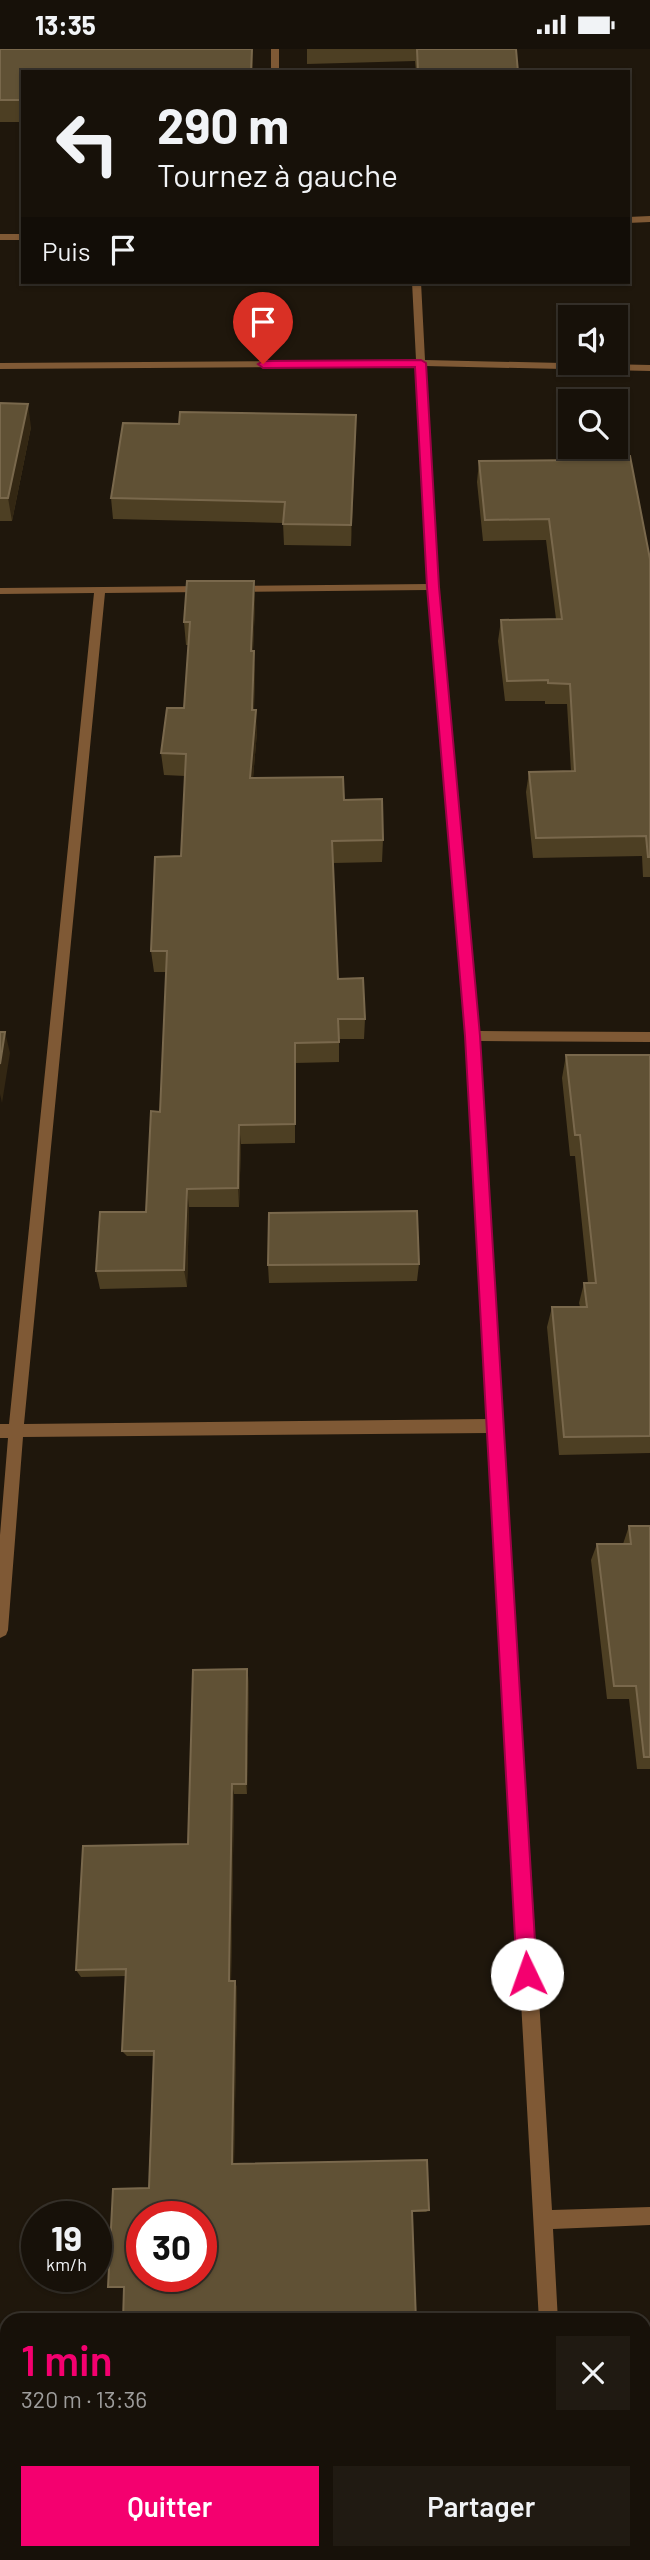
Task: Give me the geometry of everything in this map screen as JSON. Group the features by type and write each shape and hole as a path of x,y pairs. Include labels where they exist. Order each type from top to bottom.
{"street":[{"path":"275,49 275,70"},
{"path":"630,220 650,219"},
{"path":"0,237 21,237"},
{"path":"416,284 433,587 473,1036 548,2313"},
{"path":"0,366 421,363 650,368"},
{"path":"225,589 433,587"},
{"path":"0,591 211,589"},
{"path":"0,1630 16,1430 100,590"},
{"path":"473,1036 650,1037"},
{"path":"0,1430 494,1426"},
{"path":"542,2220 650,2216"}],"building":[{"path":"0,49 252,49 251,70 21,70 21,100 0,100"},
{"path":"417,49 516,49 518,70 418,70"},
{"path":"0,403 28,404 8,498 0,498"},
{"path":"180,412 356,415 351,525 283,524 285,502 111,498 123,423 179,424"},
{"path":"628,456 650,559 650,857 646,836 536,838 529,772 575,771 570,684 548,683 548,680 507,681 501,620 562,619 549,519 485,520 479,461 628,459"},
{"path":"187,581 254,581 251,651 254,651 252,710 256,710 250,778 343,777 344,800 382,799 383,840 332,841 338,979 363,978 365,1019 338,1019 339,1042 295,1043 295,1124 239,1125 238,1188 187,1189 184,1270 96,1271 100,1212 146,1212 151,1111 160,1112 167,951 151,951 155,857 181,856 186,754 161,753 167,708 184,708 190,622 184,622"},
{"path":"0,1032 5,1032 0,1064"},
{"path":"566,1055 650,1055 650,1436 564,1437 552,1307 587,1307 584,1283 596,1283 580,1135 575,1135"},
{"path":"417,1211 419,1264 268,1265 269,1213"},
{"path":"629,1526 650,1526 650,1757 644,1757 636,1686 614,1686 597,1544 631,1544"},
{"path":"247,1669 246,1784 232,1784 229,1981 235,1981 232,2164 427,2160 429,2210 412,2211 416,2313 123,2313 124,2287 112,2287 113,2189 149,2188 154,2051 122,2051 126,1969 76,1970 83,1846 188,1844 193,1670"}],"route":[{"path":"263,364 421,363 433,587 473,1036 527,1974"}]}
